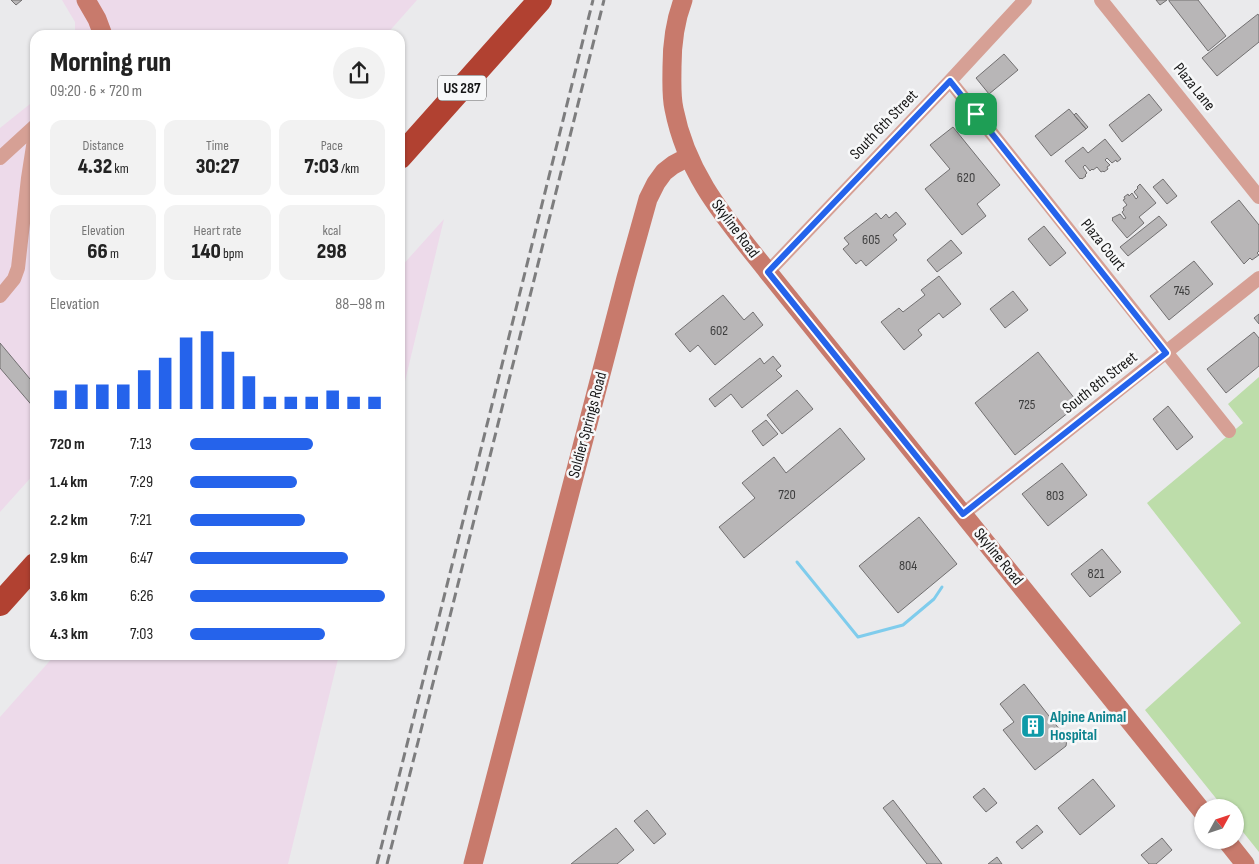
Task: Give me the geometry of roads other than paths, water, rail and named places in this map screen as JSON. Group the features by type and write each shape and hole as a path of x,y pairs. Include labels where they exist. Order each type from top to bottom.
{"highway":[{"name":"US 287","path":"405,151 540,0"},
{"path":"0,604 30,571"}],"main road":[{"path":"86,0 101,30"},
{"path":"683,0 673,43 672,80 673,107 688,157"},
{"name":"Skyline Road","path":"688,157 703,185 723,215 1194,801"},
{"name":"Soldier Springs Road","path":"473,864 648,199 656,182 664,172 688,157"},
{"path":"1233,849 1245,864"}],"street":[{"name":"South 6th Street","path":"768,272 1025,0"},
{"name":"Plaza Lane","path":"1101,0 1259,197"},
{"name":"Plaza Court","path":"950,81 1229,431"},
{"path":"0,158 30,131"},
{"path":"0,296 14,280 18,268 30,165"},
{"name":"South 8th Street","path":"963,514 1259,278"}],"waterway":[{"path":"797,562 858,637 903,625 934,599 942,587"}],"railway":[{"path":"377,864 593,0"},
{"path":"387,864 604,0"}],"place":[{"name":"Alpine Animal Hospital","path":"1033,726"}]}
